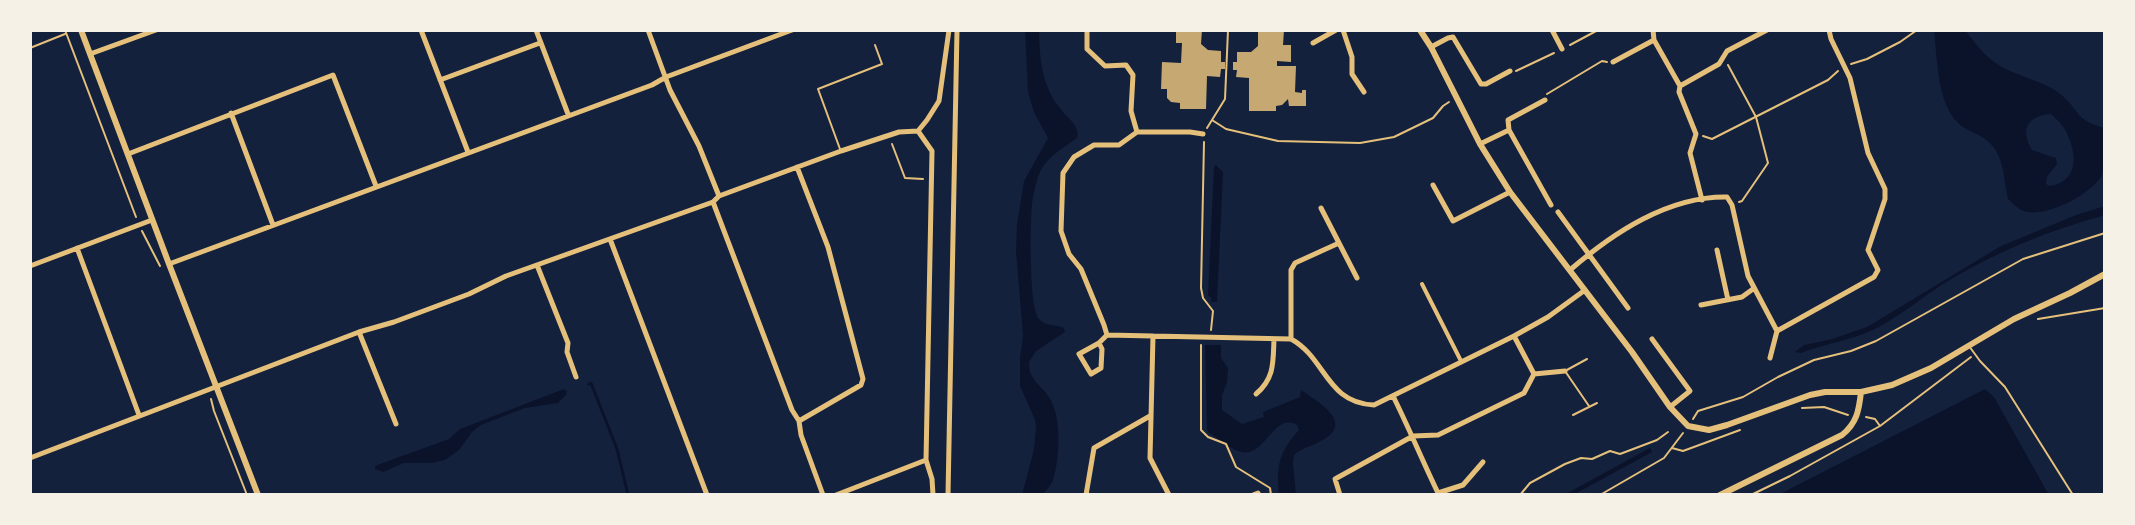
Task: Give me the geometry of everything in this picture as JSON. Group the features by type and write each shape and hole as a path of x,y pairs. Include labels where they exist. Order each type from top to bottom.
{"street":[{"path":"81,30 258,495"},
{"path":"90,54 156,30"},
{"path":"421,30 468,152"},
{"path":"536,30 568,114"},
{"path":"648,30 670,90 699,146 719,196"},
{"path":"169,264 568,114 652,85 666,77 782,31 792,30"},
{"path":"30,458 359,332 394,322 458,298 506,276 713,201 719,196 797,167 893,134 918,131 939,101 949,30"},
{"path":"948,495 957,30"},
{"path":"1087,30 1087,49 1105,66 1126,65 1133,75 1131,111 1137,132"},
{"path":"1313,43 1336,30"},
{"path":"1343,30 1352,57 1352,74 1364,92"},
{"path":"1420,30 1431,47 1480,144 1510,192 1638,360 1670,406 1689,426 1709,429 1727,425 1810,395 1825,392 1861,392 1908,379 2014,319 2080,289 2105,273"},
{"path":"1552,30 1562,49"},
{"path":"1653,30 1654,40 1680,86 1679,92 1696,134 1690,153 1702,200"},
{"path":"1680,86 1719,64 1727,51 1767,30"},
{"path":"1777,331 1874,277 1878,270 1868,250 1885,199 1885,189 1868,153 1850,78 1831,39 1830,30"},
{"path":"1431,47 1453,37 1481,84 1486,84 1510,70"},
{"path":"1613,63 1654,40"},
{"path":"440,80 540,43"},
{"path":"128,154 333,75 376,186"},
{"path":"1545,100 1508,120 1509,129 1551,205"},
{"path":"231,113 273,225"},
{"path":"1480,144 1509,129"},
{"path":"918,131 932,152 926,460 932,479 933,495"},
{"path":"1107,336 1081,269 1069,254 1061,231 1061,179 1066,166 1074,157 1094,145 1119,145 1137,132 1203,134"},
{"path":"797,167 828,247 863,379 861,385 799,421"},
{"path":"1433,185 1453,221 1510,192"},
{"path":"1570,270 1614,236 1652,215 1672,206 1727,197 1732,205 1748,276 1777,331 1770,358"},
{"path":"713,201 792,410 799,421 801,435 823,495"},
{"path":"1321,208 1357,278"},
{"path":"1558,212 1628,308"},
{"path":"30,266 152,220"},
{"path":"610,239 707,495"},
{"path":"1291,339 1291,270 1295,263 1339,243"},
{"path":"77,248 139,415"},
{"path":"1717,250 1728,300"},
{"path":"537,265 568,343 567,352 576,377"},
{"path":"1422,284 1461,361"},
{"path":"1701,305 1742,297 1754,289"},
{"path":"1099,343 1102,349 1101,368 1090,374 1079,354 1107,336 1291,339 1303,346 1346,398 1362,405 1374,405 1514,336 1585,290"},
{"path":"359,332 396,424"},
{"path":"1153,336 1150,458 1169,495"},
{"path":"1514,336 1534,374"},
{"path":"1256,394 1266,385 1273,367 1275,339"},
{"path":"1652,339 1690,391 1670,406"},
{"path":"1534,374 1565,371"},
{"path":"1340,495 1335,479 1413,436 1438,435 1524,393 1534,374"},
{"path":"1720,495 1842,435 1851,428 1857,416 1861,392"},
{"path":"1393,396 1438,493 1463,485 1483,462"},
{"path":"1086,495 1094,448 1150,416"},
{"path":"836,495 926,460"}],"lane":[{"path":"841,151 818,89 882,64 874,45"},
{"path":"1969,346 2005,387 2073,495"},
{"path":"1587,359 1565,371 1590,406"},
{"path":"1573,415 1597,403"}],"path":[{"path":"65,30 139,225 161,268"},
{"path":"1211,336 1213,311 1203,298 1201,288 1203,134 1225,99 1228,30"},
{"path":"1696,134 1712,139 1828,80 1844,67 1867,59 1900,42 1917,30"},
{"path":"30,48 65,34"},
{"path":"1724,57 1756,117 1768,163 1742,201 1732,205"},
{"path":"1545,100 1547,93 1602,61 1613,63"},
{"path":"1212,120 1226,129 1278,141 1360,143 1394,136 1433,118 1443,106 1457,97"},
{"path":"893,134 896,141 892,142 905,178 931,179"},
{"path":"1600,495 1664,458 1698,411 1743,397 1814,360 1851,351 1876,341 2023,259 2105,233"},
{"path":"1201,336 1201,430 1208,437 1226,444 1236,467 1270,488 1271,495"},
{"path":"208,390 247,495"},
{"path":"1751,495 1880,426"},
{"path":"1520,495 1530,483 1565,464 1581,458 1592,459 1610,451 1620,454 1657,440 1668,432"}],"water":[{"path":"1025,30 1039,30 1041,61 1048,89 1075,126 1078,134 1077,138 1045,163 1037,181 1032,204 1031,264 1036,311 1042,322 1064,328 1065,332 1036,351 1029,362 1033,377 1053,405 1058,426 1058,450 1053,480 1042,495 1022,495 1034,449 1036,427 1020,386 1023,336 1016,252 1017,224 1024,181 1048,138 1034,112 1028,92"},
{"path":"1934,30 1965,30 1992,60 2053,89 2066,99 2082,118 2105,128 2105,160 2102,175 2095,184 2068,203 2046,211 2027,212 2014,205 2008,199 1997,152 1983,138 1958,123 1946,104 1939,79","holes":["2051,114 2063,126 2072,146 2073,164 2067,178 2049,186 2046,184 2047,177 2057,164 2056,158 2032,150 2028,143 2026,130 2031,121"]},
{"path":"1216,165 1223,172 1217,302 1211,302 1211,297 1208,296 1214,167"},
{"path":"2105,206 2105,215 2025,242 1967,270 1879,327 1801,353 1795,352 1804,345 1832,339 1867,327 2001,246 2076,215"},
{"path":"1205,345 1221,345 1221,358 1228,368 1227,383 1222,395 1222,410 1242,424 1264,417 1263,412 1300,397 1301,390 1331,414 1335,421 1335,428 1330,435 1294,455 1296,495 1279,495 1278,475 1283,452 1299,430 1297,425 1289,422 1282,424 1257,448 1249,452 1237,451 1208,432"},
{"path":"564,389 567,391 566,395 558,403 525,408 481,425 472,432 459,450 445,460 432,463 404,463 383,472 375,469 375,466 449,439 460,429"},
{"path":"1985,389 1994,397 2049,495 1778,495"},
{"path":"1650,448 1652,452 1573,495 1564,495"}],"building":[{"path":"1176,30 1202,30 1201,44 1208,50 1221,51 1221,62 1225,62 1225,69 1221,69 1220,77 1207,76 1206,109 1180,109 1180,103 1171,102 1167,98 1167,89 1161,89 1162,62 1181,63 1182,43 1176,43"},
{"path":"1271,30 1277,32 1277,30 1284,30 1283,45 1291,45 1291,62 1277,61 1277,66 1296,66 1295,92 1302,93 1302,90 1306,90 1306,106 1289,106 1288,99 1282,105 1276,106 1276,111 1249,111 1249,78 1236,77 1237,70 1233,70 1233,62 1237,62 1237,52 1251,52 1258,46 1258,32"}],"waterway":[{"path":"589,384 591,383 617,449 628,495"}]}
